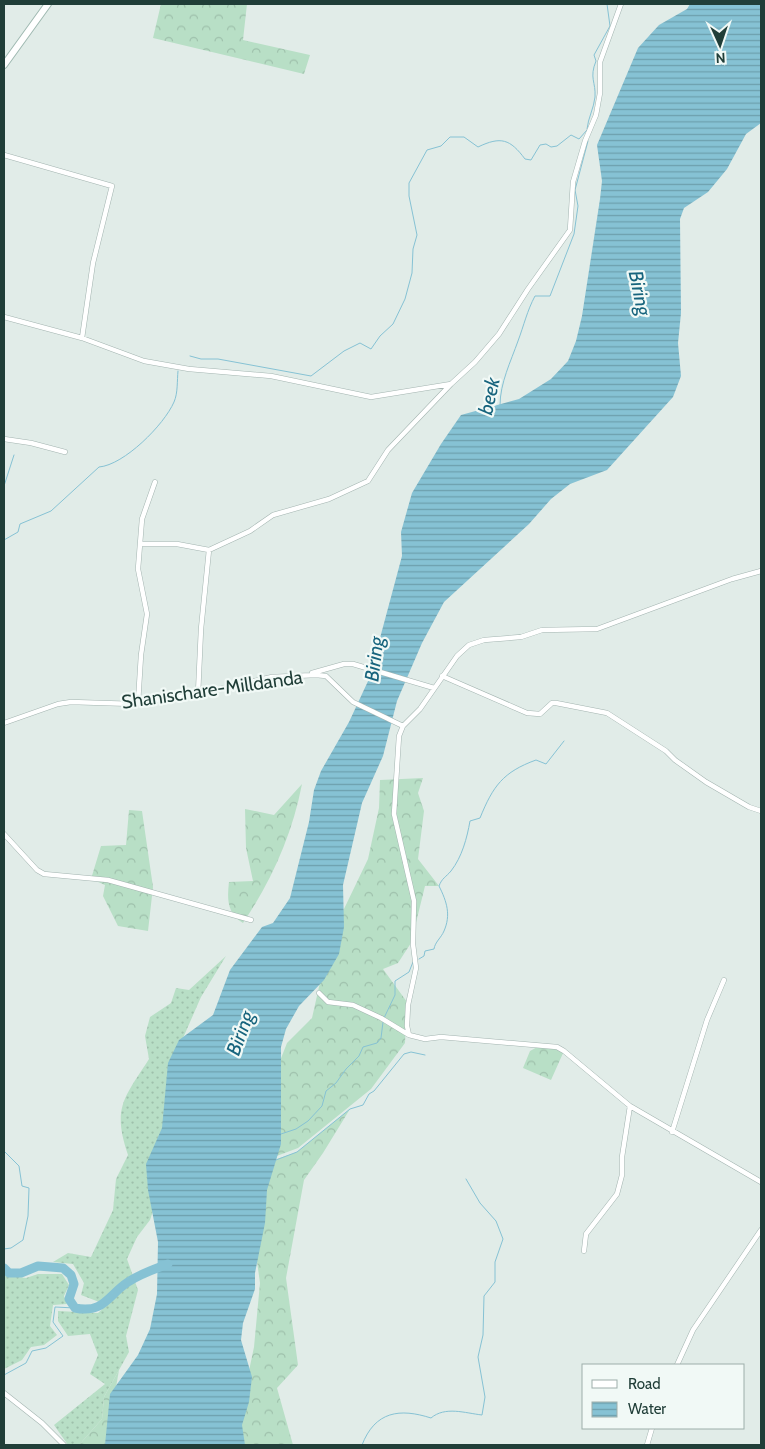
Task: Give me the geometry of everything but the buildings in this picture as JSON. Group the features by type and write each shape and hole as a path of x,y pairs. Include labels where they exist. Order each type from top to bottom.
{"street":[{"path":"4,65 48,4"},
{"path":"140,544 177,544 209,550 250,530 273,515 329,499 368,481 388,450 451,384 475,362 499,334 570,230 572,182 585,141 596,115 600,94 600,62 621,4"},
{"path":"4,155 112,186 93,263 82,338"},
{"path":"4,317 82,338 144,361 181,368 271,376 371,397 451,384"},
{"path":"4,439 31,443 65,452"},
{"path":"138,703 141,655 147,614 138,569 142,519 154,482"},
{"path":"198,694 201,629 209,550"},
{"path":"409,1035 407,1026 408,1005 416,968 413,944 414,901 394,814 399,736 403,726 414,716 464,648 475,643 521,636 542,630 597,629 732,579 761,571"},
{"path":"303,675 344,664 353,664 434,688"},
{"name":"Shanischare-Milldanda","path":"4,724 58,704 71,702 138,703 198,694 272,677 303,675 326,676 354,702 403,726"},
{"path":"442,676 535,714 540,714 552,703 607,714 666,751 675,760 706,782 761,811"},
{"path":"4,834 37,870 44,874 108,880 251,920"},
{"path":"672,1132 707,1020 724,980"},
{"path":"319,993 328,1002 353,1005 383,1019 409,1035 425,1039 441,1038 557,1047 630,1106 761,1182"},
{"path":"584,1251 586,1234 617,1194 622,1175 622,1157 630,1106"},
{"path":"676,1364 693,1330 761,1230"},
{"path":"4,1393 42,1423 64,1445"},
{"path":"647,1445 652,1429"}],"green space":[{"path":"161,4 247,4 243,40 310,55 304,74 153,38"},
{"path":"423,778 418,793 424,811 418,859 439,886 425,886 411,943 398,963 383,969 407,1002 405,1043 371,1089 298,1148 274,1157 265,1099 287,1043 312,1018 323,969 343,911 368,859 379,808 380,780"},
{"path":"302,784 293,821 280,856 272,874 243,923 231,910 228,894 229,882 253,881 246,848 245,809 274,815"},
{"path":"129,810 142,811 153,887 148,931 118,926 103,896 105,885 91,879 101,846 126,845"},
{"path":"226,956 201,997 176,1054 163,1181 150,1220 137,1237 127,1259 138,1290 126,1336 129,1352 104,1397 102,1419 79,1445 68,1445 54,1425 105,1384 90,1374 98,1355 90,1334 68,1336 58,1321 58,1311 98,1313 107,1305 81,1295 84,1283 73,1264 53,1262 68,1253 91,1257 113,1210 116,1179 128,1155 123,1139 121,1114 127,1094 149,1059 145,1036 150,1017 171,1003 176,988 189,990"},
{"path":"541,1045 564,1051 551,1080 523,1068 530,1051"},
{"path":"350,1109 304,1180 286,1278 298,1365 277,1388 293,1445 229,1445 246,1385 254,1347 260,1283 253,1233 271,1161 297,1152"},
{"path":"38,1274 62,1274 69,1285 64,1296 67,1304 53,1305 50,1326 57,1335 44,1345 31,1347 22,1360 4,1369 4,1275 26,1278"},
{"path":"119,1370 106,1445 79,1445 102,1419 104,1397"}],"water":[{"name":"Biring","path":"690,4 761,4 761,123 746,134 727,169 708,192 684,208 680,219 681,313 678,343 681,376 673,397 607,470 570,484 551,499 529,524 444,602 422,643 397,701 383,756 362,803 343,885 344,927 339,954 324,980 299,1006 286,1029 281,1047 281,1144 267,1190 265,1223 255,1273 255,1289 243,1323 241,1340 252,1377 249,1402 242,1425 245,1445 105,1445 110,1394 138,1355 150,1329 157,1294 158,1242 148,1190 146,1164 162,1128 168,1063 179,1040 213,1015 230,970 262,927 273,923 290,898 309,822 314,790 321,771 349,722 369,679 402,556 401,532 412,493 441,444 461,415 519,399 551,379 568,361 576,341 582,316 600,199 602,181 597,145 638,48 659,25 687,9"}],"waterway":[{"path":"587,129 595,97 593,76 596,61 594,55 610,26 607,4"},
{"path":"190,356 201,359 218,359 311,376 344,351 360,343 371,349 380,336 393,324 405,299 412,273 413,249 417,235 409,196 409,183 427,150 441,146 450,137 464,137 478,147 493,141 504,141 515,147 525,159 531,160 540,145 557,146 571,135 579,139 587,130"},
{"name":"beek","path":"500,405 504,380 530,307 535,296 550,296 574,234 578,206 575,190 588,141"},
{"path":"4,540 18,532 20,524 51,511 99,467 109,465 120,459 142,442 162,422 174,402 177,391 178,371"},
{"path":"4,486 14,455"},
{"path":"419,959 424,956 425,951 434,949 444,931 448,914 439,886 461,854 470,821 480,818 495,789 507,775 536,760 546,764 564,741"},
{"path":"384,1018 395,995 395,981 409,972 413,962"},
{"path":"281,1134 296,1129 308,1121 322,1106 326,1091 336,1083 359,1056 363,1047 377,1043 381,1038 383,1022"},
{"path":"276,1160 297,1152 350,1109 363,1105 369,1094 374,1091 404,1054 411,1052 425,1055"},
{"path":"4,1151 19,1166 22,1186 29,1188 28,1216 23,1240 11,1248 4,1249"},
{"path":"362,1445 374,1425 390,1415 409,1413 431,1418 442,1412 449,1411 482,1415 485,1397 478,1357 483,1335 484,1296 495,1282 495,1262 503,1239 496,1221 480,1203 466,1179"},
{"path":"4,1268 9,1273 21,1273 38,1266 63,1268 71,1275 74,1284 69,1299 75,1308 85,1309 99,1306 133,1279 168,1264"},
{"path":"4,1375 26,1363 32,1351 46,1348 63,1336 53,1322 55,1307 75,1308"}]}
